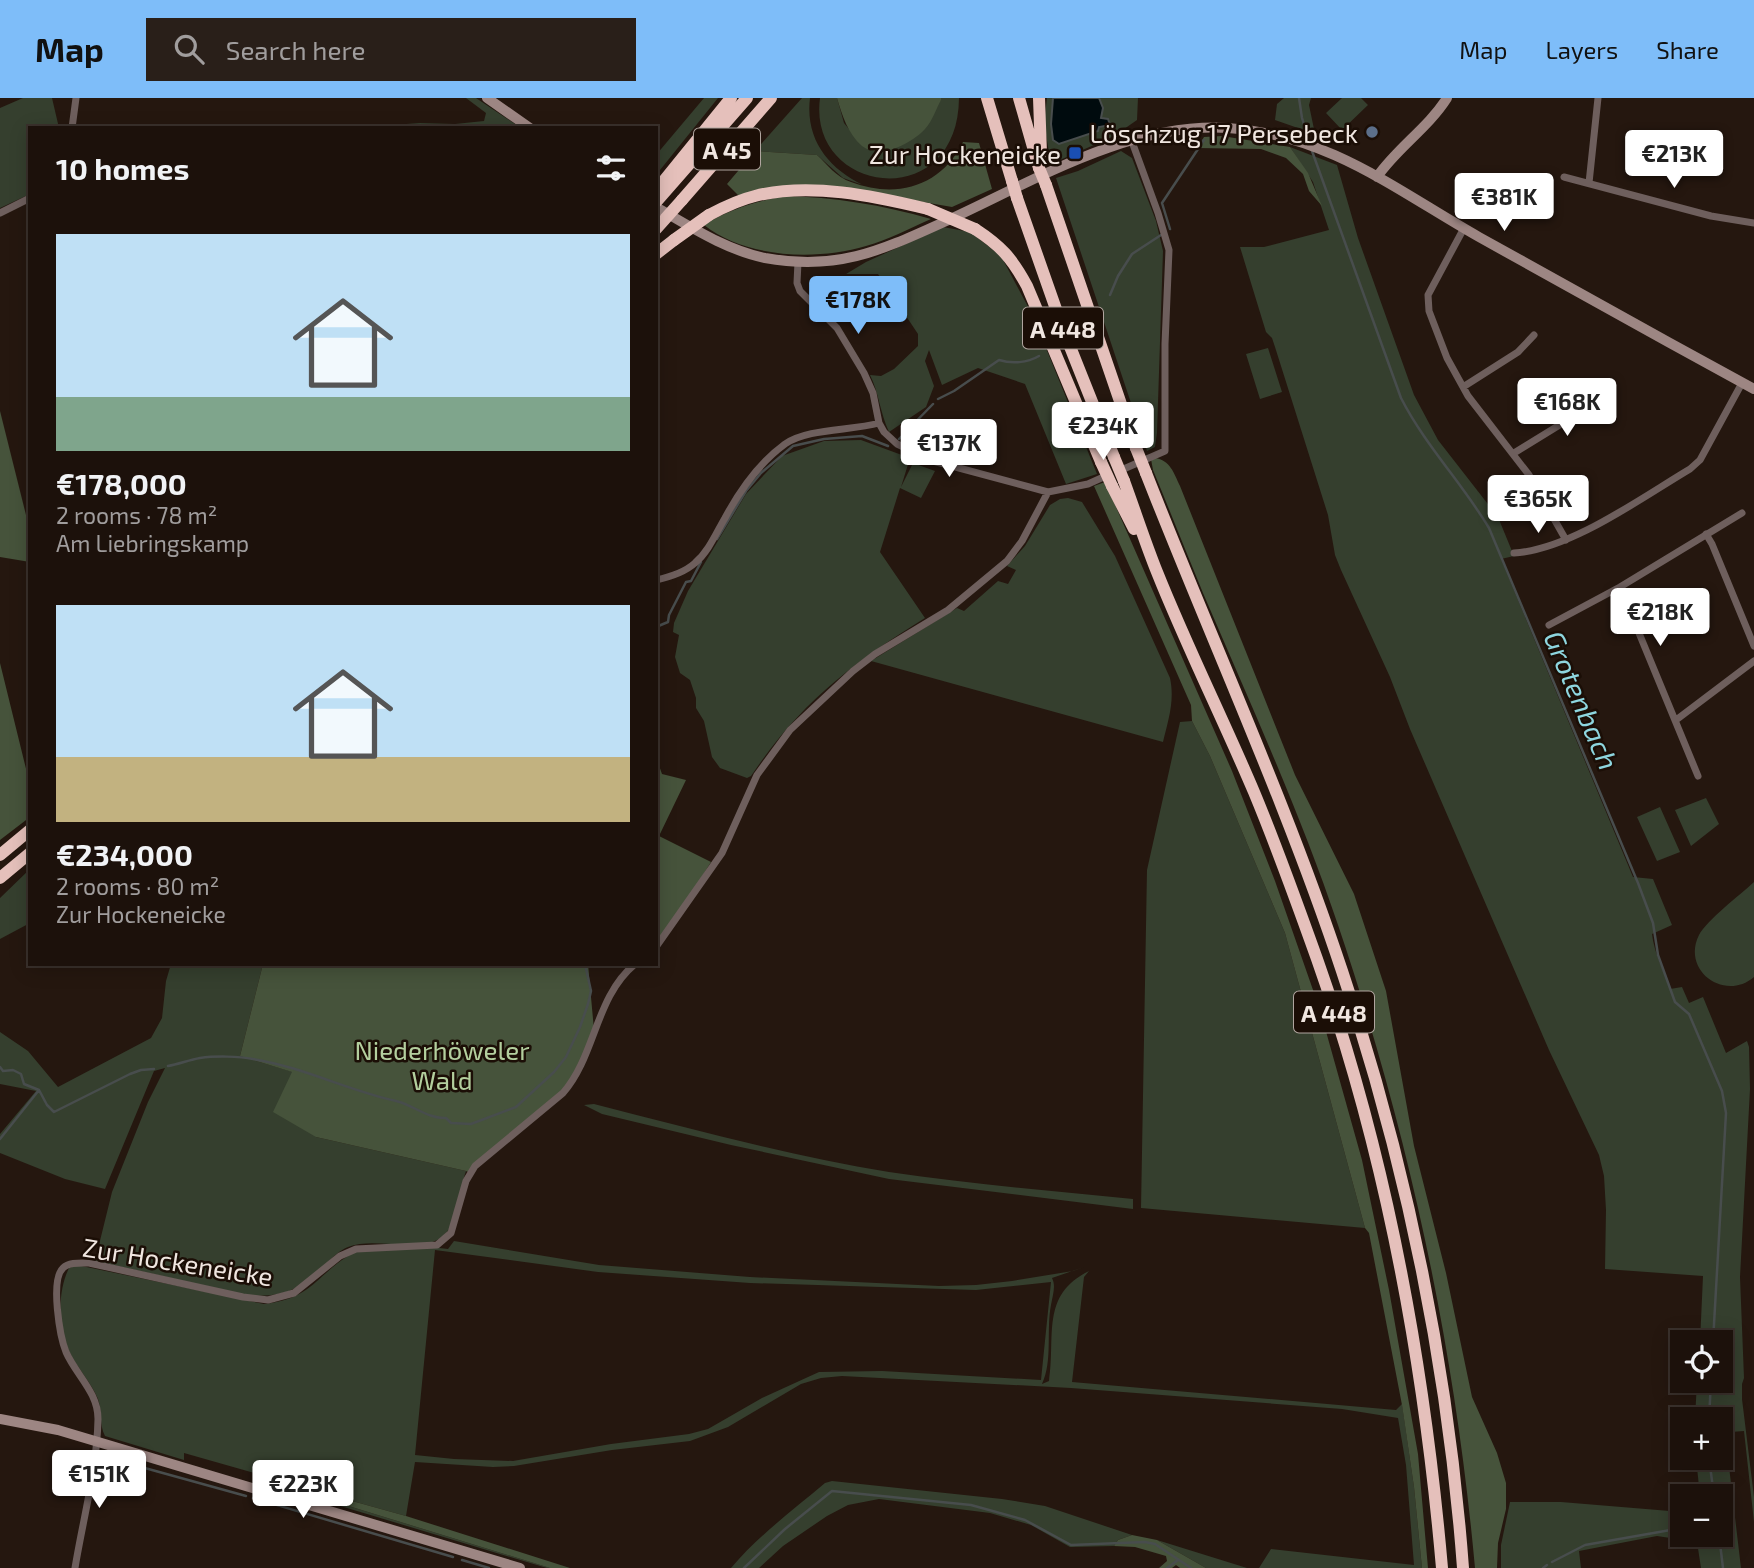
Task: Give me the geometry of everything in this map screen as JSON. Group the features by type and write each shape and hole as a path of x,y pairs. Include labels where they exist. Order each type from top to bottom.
{"highway":[{"path":"660,190 731,98"},
{"name":"A 45","path":"660,190 747,98"},
{"name":"A 45","path":"658,227 771,98"},
{"name":"A 448","path":"987,98 1017,198 1063,329 1114,457 1118,483 1260,807 1317,960 1378,1169 1406,1298 1430,1444 1442,1568"},
{"name":"A 448","path":"1018,98 1136,448 1298,848 1342,969 1371,1064 1409,1212 1424,1284 1451,1450 1464,1568"},
{"path":"1039,98 1038,125 1042,167"},
{"name":"A 448","path":"658,252 709,215 736,201 755,195 793,191 836,193 898,202 928,209 975,229 1006,251 1016,266 1027,286 1101,462 1118,483"},
{"path":"0,855 28,832"},
{"path":"0,878 28,855"}],"street":[{"path":"72,126 76,98"},
{"path":"487,98 527,126"},
{"path":"1377,177 1437,113 1447,98"},
{"path":"1589,183 1598,98"},
{"path":"658,205 731,247 763,257 798,262 854,258 891,246 1062,167 1131,139 1166,132 1211,128 1254,131 1317,146 1754,389"},
{"path":"798,262 798,287 837,328 873,394 879,424 892,440 918,455 1048,492 1088,484 1165,451 1165,344 1169,250 1131,139"},
{"path":"1564,177 1711,216 1754,223"},
{"path":"0,213 28,199"},
{"path":"1464,228 1427,299 1443,349 1481,415 1514,453 1538,489 1566,540"},
{"path":"1463,387 1518,352 1534,335"},
{"path":"1514,453 1592,405 1612,383"},
{"path":"1514,553 1532,551 1566,540 1697,463 1742,383"},
{"path":"658,579 684,571 695,563 705,552 747,482 788,442 800,437 879,424"},
{"path":"658,944 722,853 757,775 790,730 853,671 875,654 947,610 1007,561 1022,541 1048,492"},
{"path":"1549,625 1619,587 1742,513"},
{"path":"1706,534 1754,646"},
{"path":"1619,587 1698,776"},
{"path":"1676,720 1754,662"},
{"name":"Zur Hockeneicke","path":"96,1441 98,1419 95,1402 64,1345 57,1296 59,1274 63,1267 71,1263 89,1264 268,1300 294,1293 340,1256 354,1250 437,1245 451,1233 466,1181 475,1166 563,1093 574,1080 613,989 633,966"},
{"path":"0,1419 38,1425 96,1441 520,1568"},
{"path":"75,1568 96,1441"}],"green space":[{"path":"23,98 52,98 59,126 28,126 28,195 0,208 0,108"},
{"path":"466,98 476,98 518,126 379,126 484,121 486,113"},
{"path":"704,98 718,98 658,173 658,153"},
{"path":"802,98 810,98 811,126 822,150 839,170 863,185 843,178 817,155 755,151"},
{"path":"820,98 837,98 844,123 863,146 941,98 959,98 952,136 935,161 911,175 884,178 858,171 836,155 822,131"},
{"path":"837,98 941,100 930,123 919,134 896,148 878,151 862,146 853,136"},
{"path":"1047,98 1138,98 1137,120 1114,136 1051,164 1044,123"},
{"path":"1284,98 1311,98 1309,105 1315,134 1275,120 1277,104"},
{"path":"1342,98 1361,98 1368,105 1342,130 1326,113"},
{"path":"1222,136 1290,147 1308,173 1322,206 1309,191 1303,174 1286,158 1261,149 1197,148 1204,137"},
{"path":"963,142 979,143 992,189 952,207 836,187 739,196 727,184 755,151 817,155 846,180 868,187 900,189 930,179 943,170"},
{"path":"1290,147 1337,165 1358,238 1414,395 1438,440 1498,517 1514,556 1501,559 1633,877 1653,879 1672,925 1652,934 1670,989 1682,987 1689,1003 1703,997 1726,1053 1747,1041 1749,1047 1750,1089 1740,1277 1744,1378 1742,1399 1754,1497 1754,1522 1744,1431 1733,1432 1733,1407 1696,1407 1696,1393 1733,1393 1733,1330 1701,1330 1703,1276 1605,1269 1606,1210 1604,1176 1599,1155 1549,1050 1335,555 1328,515 1240,247 1264,247 1329,230 1313,182"},
{"path":"1121,151 1132,158 1156,221 1163,251 1157,433 1155,447 1147,451 1056,178"},
{"path":"784,196 858,203 931,219 866,246 825,254 803,255 760,250 740,244 704,225 743,207"},
{"path":"943,227 970,232 1001,256 1033,316 1097,474 1066,484 1025,384 978,368 942,385 929,350 925,361 934,386 926,407 889,432 870,375 881,376 894,369 918,346 918,334 878,274 846,274"},
{"path":"1268,348 1282,392 1260,399 1246,354"},
{"path":"0,411 28,523 28,562 0,557"},
{"path":"861,440 910,458 901,487 913,463 935,471 921,498 900,488 880,552 925,618 850,669 808,706 788,727 751,776 747,778 720,768 712,757 704,721 696,708 690,680 680,673 675,657 679,635 673,632 674,623 688,591 746,494 782,456 824,441"},
{"path":"1151,459 1168,464 1180,486 1295,775 1354,894 1386,991 1414,1146 1446,1273 1472,1397 1497,1453 1506,1483 1506,1509 1498,1543 1497,1568 1475,1568 1455,1404 1426,1242 1387,1083 1363,1004 1307,841 1153,470"},
{"path":"1105,482 1232,771 1275,881 1320,1010 1362,1160 1389,1290 1418,1454 1428,1568 1422,1568 1402,1405 1369,1233 1365,1228 1285,933 1210,756 1192,721 1191,705 1094,486"},
{"path":"1068,498 1082,502 1115,556 1170,678 1171,703 1163,742 871,661 957,608 964,611 998,581 1008,584 1016,570 1007,566 1025,546 1050,505"},
{"path":"0,663 28,777 28,819 0,840"},
{"path":"1192,721 1210,756 1285,933 1365,1228 1141,1208 1147,870 1180,722"},
{"path":"658,763 662,774 686,780 659,836 711,862 664,937 658,935"},
{"path":"1706,798 1719,824 1691,846 1675,810"},
{"path":"1660,807 1680,852 1657,861 1637,817"},
{"path":"28,871 28,924 0,939 0,898"},
{"path":"1754,882 1754,977 1743,984 1719,984 1701,971 1696,960 1695,948 1699,935 1716,915"},
{"path":"170,966 262,966 240,1056 293,1072 316,1137 466,1171 456,1214 449,1230 434,1241 423,1244 371,1243 348,1247 300,1285 285,1292 264,1296 251,1296 95,1261 112,1192 148,1102 165,1068 154,1071 105,1189 65,1179 0,1153 0,1134 36,1091 0,1084 0,1032 28,1051 58,1087 151,1038 162,1018"},
{"name":"Niederhöweler Wald","path":"262,966 588,966 594,1030 574,1080 470,1173 316,1137 273,1112 292,1072 240,1056"},
{"path":"594,1104 852,1166 950,1180 1133,1199 1133,1209 889,1179 602,1114 584,1105"},
{"path":"454,1241 599,1265 750,1277 939,1286 1012,1281 1072,1271 1052,1278 1054,1287 1048,1355 1042,1384 1049,1381 1053,1318 1057,1304 1063,1292 1089,1271 1084,1277 1072,1382 1396,1410 1402,1404 1422,1568 1259,1568 1271,1549 1414,1565 1406,1465 1398,1418 1342,1409 1071,1388 842,1376 821,1378 801,1384 728,1427 690,1441 514,1466 415,1462 406,1516 266,1477 264,1480 550,1568 547,1568 257,1481 258,1474 184,1453 184,1460 105,1436 98,1399 70,1353 63,1333 62,1288 69,1268 77,1265 264,1304 303,1292 339,1262 360,1251 398,1246 448,1249","holes":["435,1250 598,1272 750,1283 976,1290 1051,1282 1041,1380 882,1371 819,1372 762,1398 708,1429 689,1434 513,1461 415,1455"]},
{"path":"1697,1470 1729,1470 1731,1484 1699,1484"},
{"path":"266,1477 406,1516 570,1568 550,1568 264,1480"},
{"path":"832,1481 1045,1506 1132,1535 1118,1540 1114,1546 1070,1547 1031,1525 990,1513 879,1499 848,1505 827,1516 783,1546 759,1568 731,1568 776,1524 825,1483"},
{"path":"1733,1500 1741,1568 1701,1568 1698,1547 1733,1547"},
{"path":"1510,1502 1561,1502 1670,1511 1670,1538 1657,1536 1579,1551 1581,1568 1501,1568 1501,1545"},
{"path":"1132,1535 1157,1540 1206,1568 1180,1568 1176,1565 1172,1568 1159,1568 1167,1561 1166,1556 1135,1547 1114,1546 1118,1540"},
{"path":"1157,1540 1247,1568 1206,1568"}],"shaded area":[{"path":"1053,98 1099,98 1103,108 1101,118 1108,119 1110,125 1059,144 1053,140"}],"waterway":[{"name":"Grotenbach","path":"1299,98 1309,141"},
{"path":"1170,229 1162,203 1204,140"},
{"name":"Grotenbach","path":"1312,151 1401,398 1421,432 1489,528 1638,883 1653,923 1658,955 1675,1002 1689,1014 1722,1091 1726,1113 1714,1330"},
{"path":"1110,295 1132,254 1161,235"},
{"path":"938,399 999,360 1019,362 1039,356"},
{"path":"899,439 933,404"},
{"path":"717,539 746,491 761,473 793,446 824,439 862,436 888,446"},
{"path":"658,626 668,622 686,582 691,581 701,562"},
{"path":"168,1066 206,1057 253,1059 402,1103 433,1116 446,1118 451,1123 471,1124 516,1107 554,1072 566,1057 580,1027 591,991 585,966"},
{"path":"0,1067 3,1071 13,1070 21,1074 24,1084 39,1090 54,1112 130,1074 154,1069"},
{"path":"0,1139 39,1090"},
{"name":"Grotenbach","path":"1710,1393 1710,1407"},
{"path":"105,1457 246,1496"},
{"name":"Grotenbach","path":"1711,1470 1712,1484"},
{"path":"744,1568 785,1529 832,1491 971,1505 1025,1520 1071,1545 1145,1542 1155,1544 1191,1568"},
{"path":"253,1498 453,1557"},
{"path":"1552,1562 1585,1545 1670,1530"},
{"name":"Grotenbach","path":"1720,1547 1723,1568"},
{"path":"462,1560 489,1568"},
{"path":"1167,1568 1178,1560"},
{"path":"1543,1568 1547,1565"}],"place":[{"name":"Löschzug 17 Persebeck","path":"1372,132"},
{"name":"Zur Hockeneicke","path":"1075,153"}]}
